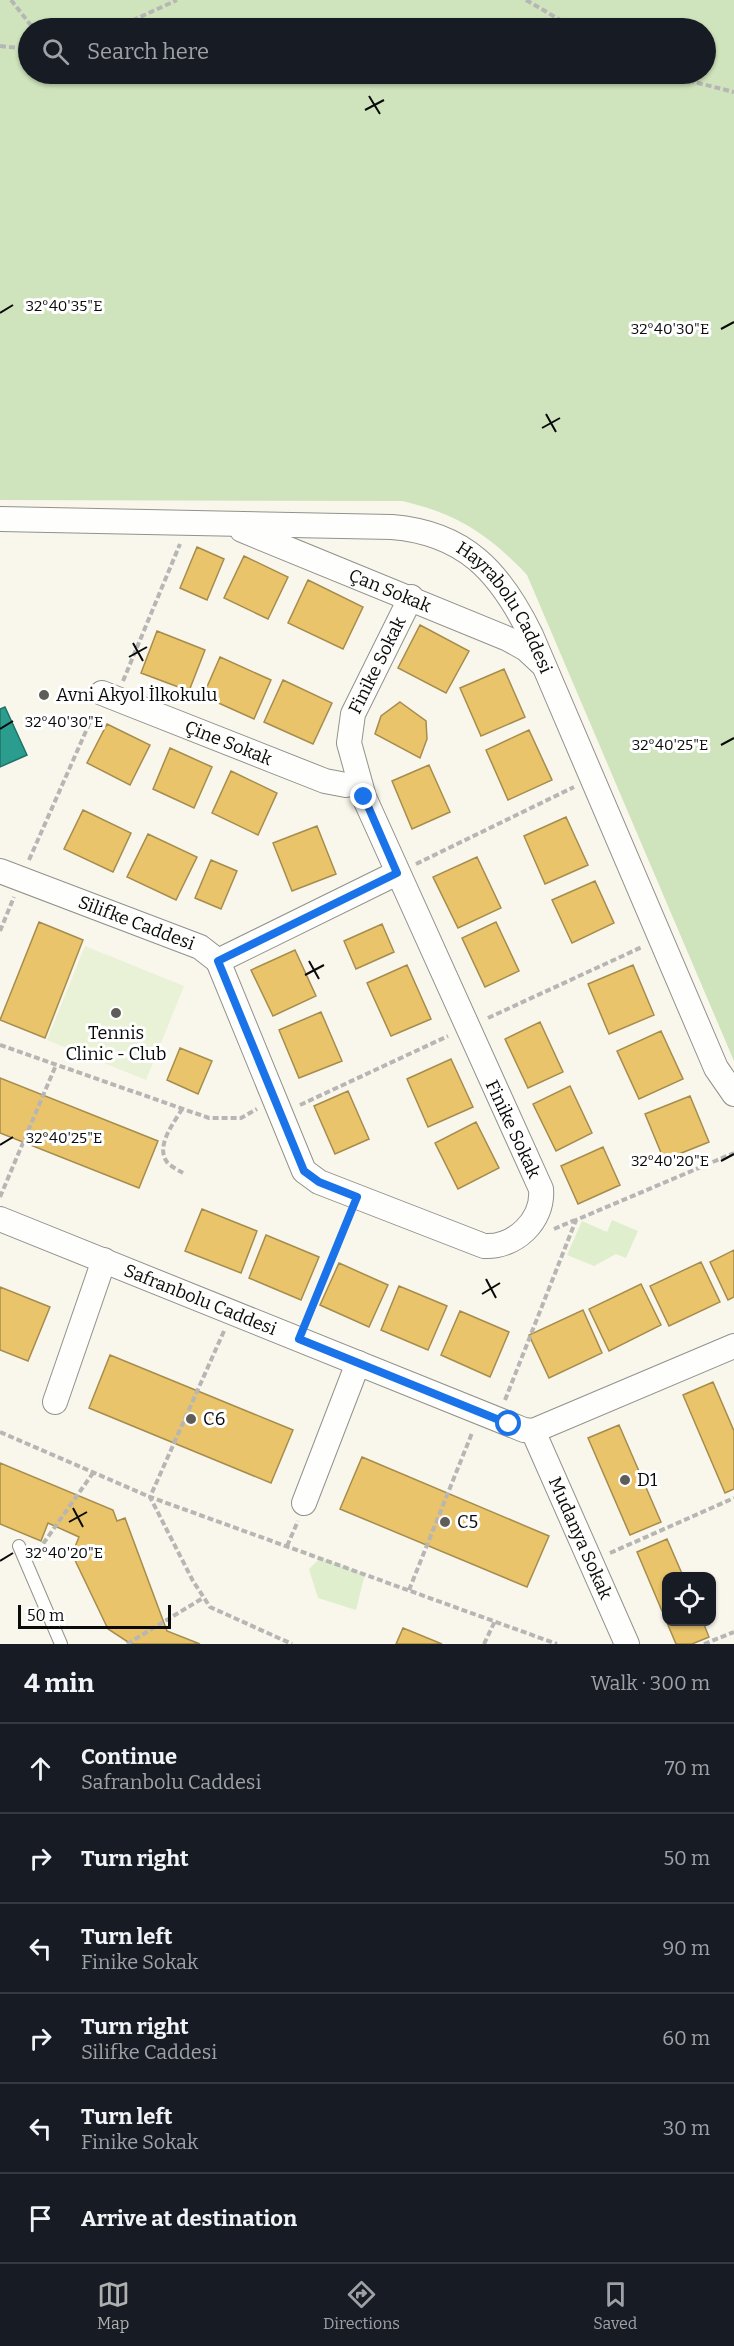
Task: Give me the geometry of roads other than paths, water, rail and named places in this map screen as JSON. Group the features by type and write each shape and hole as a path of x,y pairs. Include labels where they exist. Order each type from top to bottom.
{"street":[{"name":"Hayrabolu Caddesi","path":"0,519 392,527 418,531 451,542 477,559 506,589 547,670 716,1068 734,1095"},
{"name":"Çan Sokak","path":"226,524 411,597 508,639 526,649 547,670"},
{"name":"Finike Sokak","path":"218,961 304,1171 319,1182 491,1247 504,1244 524,1232 533,1220 542,1194 397,873 359,783 349,743 351,721 411,597"},
{"name":"Çine Sokak","path":"109,695 325,781 339,784 359,783"},
{"path":"218,961 397,873"},
{"name":"Silifke Caddesi","path":"11,875 200,947 218,961"},
{"name":"Safranbolu Caddesi","path":"0,1219 358,1364 533,1431"},
{"path":"55,1402 104,1260"},
{"path":"533,1431 734,1346"},
{"path":"304,1503 358,1364"},
{"name":"Mudanya Sokak","path":"533,1431 627,1644"}],"lane":[{"path":"19,1546 62,1644"}],"place":[{"name":"Avni Akyol İlkokulu","path":"44,695"},
{"name":"Tennis Clinic - Club","path":"116,1013"},
{"name":"C6","path":"191,1419"},
{"name":"D1","path":"625,1480"},
{"name":"C5","path":"445,1522"}]}
